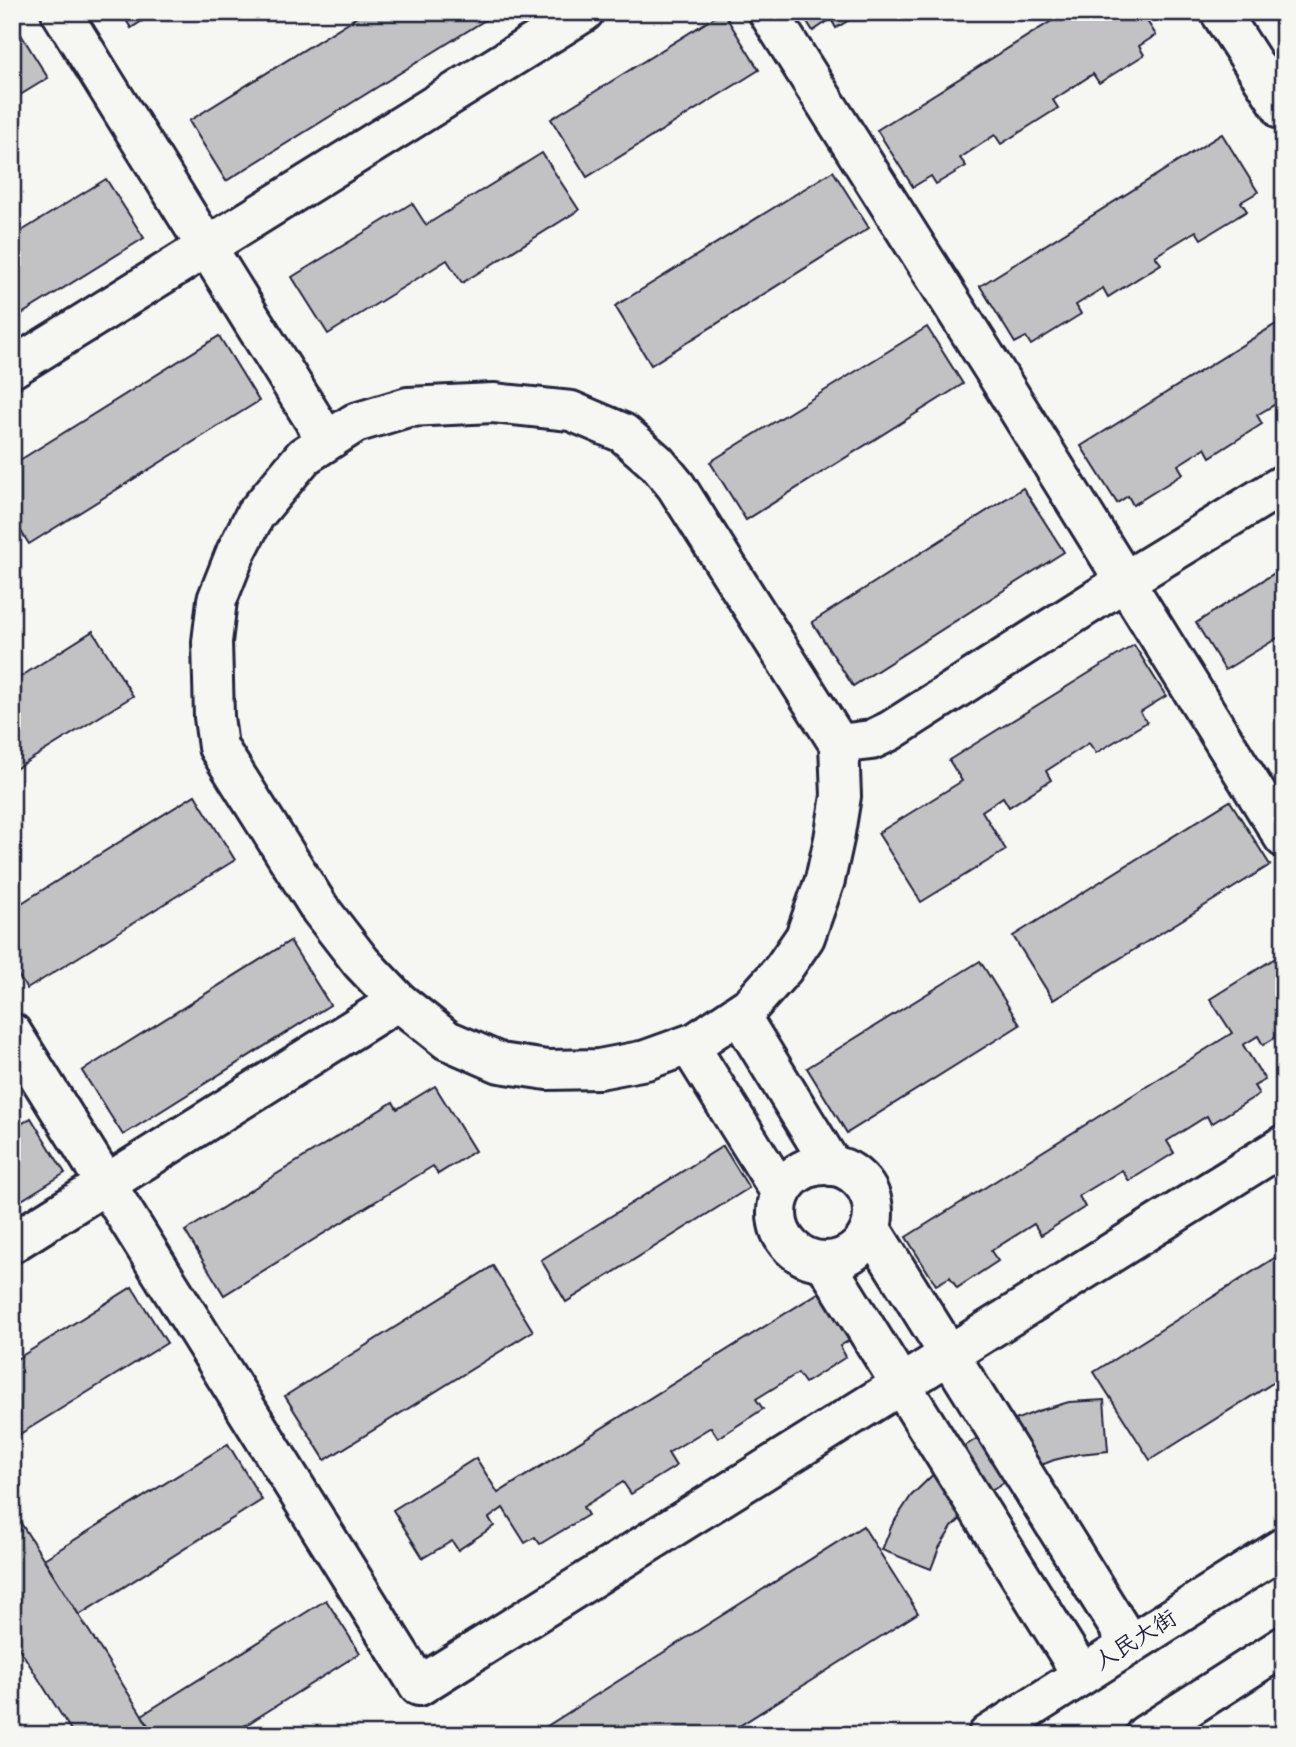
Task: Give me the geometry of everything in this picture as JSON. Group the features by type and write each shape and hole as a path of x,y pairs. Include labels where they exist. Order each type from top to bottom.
{"main road":[{"path":"61,12 327,441"},
{"path":"12,368 584,12"},
{"path":"768,12 1284,838"},
{"path":"1220,12 1284,111"},
{"path":"493,403 571,411 624,433 657,463 676,486 839,744 841,796 825,880 805,937 783,970 751,1005 689,1045 646,1060 599,1069 535,1068 500,1063 447,1040 398,1001 361,962 320,909 218,747 214,717 212,642 217,600 236,552 255,515 304,456 355,423 408,407 493,403"},
{"path":"839,744 871,740 890,731 1125,581 1284,484"},
{"path":"12,1243 398,1001"},
{"path":"739,1014 831,1166"},
{"path":"12,1033 419,1686 1284,1145"},
{"path":"689,1045 781,1193"},
{"path":"821,1165 831,1166 852,1173 864,1184 871,1198 874,1214 871,1229 862,1245 849,1255 834,1261 824,1261 802,1256 783,1237 777,1217 781,1193 792,1178 805,1169 821,1165"},
{"path":"871,1229 1130,1645"},
{"path":"824,1261 1082,1675"},
{"name":"人民大街","path":"988,1735 1284,1547"},
{"path":"1145,1735 1284,1646"}],"building":[{"path":"121,12 156,12 131,28"},
{"path":"365,12 498,12 226,181 189,121"},
{"path":"723,12 759,70 587,177 551,119"},
{"path":"801,12 862,12 836,28 831,19 813,31"},
{"path":"1066,12 1141,12 1156,35 1139,46 1144,55 1099,83 1093,74 1053,100 1058,108 1001,144 995,135 960,158 966,166 936,184 931,176 913,187 877,130"},
{"path":"12,20 48,78 12,100"},
{"path":"1222,134 1258,192 1241,202 1247,211 1201,239 1196,231 1155,256 1161,264 1108,297 1103,288 1076,305 1081,314 1031,345 1026,337 1015,343 980,286"},
{"path":"542,153 579,210 462,283 447,260 328,334 292,277 412,203 426,225"},
{"path":"833,171 869,228 651,365 615,306"},
{"path":"106,179 144,238 12,320 12,237"},
{"path":"1284,319 1284,399 1257,415 1262,424 1210,457 1205,448 1178,465 1183,474 1133,505 1128,496 1117,503 1081,446"},
{"path":"927,327 963,384 746,520 710,462"},
{"path":"219,336 259,401 29,544 12,517 12,465"},
{"path":"1023,488 1064,552 853,686 812,622"},
{"path":"1284,567 1284,634 1225,670 1196,623"},
{"path":"93,631 133,696 12,771 12,682"},
{"path":"1134,645 1166,696 1140,712 1147,722 1096,753 1089,743 1046,771 1051,780 1009,807 1003,797 982,811 1006,850 921,902 878,833 962,781 949,760"},
{"path":"195,795 235,860 27,989 12,966 12,909"},
{"path":"1230,801 1270,865 1053,1000 1013,936"},
{"path":"290,941 330,1005 123,1135 82,1071"},
{"path":"1280,955 1284,961 1284,1032 1263,1045 1258,1036 1243,1045 1265,1080 1254,1086 1259,1094 1211,1124 1207,1116 1167,1141 1174,1153 1129,1181 1122,1170 1079,1196 1085,1207 1041,1235 1034,1224 991,1251 998,1261 957,1288 950,1277 936,1285 906,1237 1232,1033 1210,999"},
{"path":"980,961 1020,1025 847,1133 807,1068"},
{"path":"435,1086 475,1151 438,1174 433,1166 224,1295 185,1231 393,1102 397,1109"},
{"path":"31,1118 65,1173 12,1206 12,1130"},
{"path":"723,1146 749,1188 566,1302 541,1260"},
{"path":"1284,1252 1284,1376 1150,1460 1094,1372"},
{"path":"493,1266 533,1331 325,1460 285,1396"},
{"path":"132,1287 167,1343 12,1439 12,1362"},
{"path":"823,1290 853,1338 840,1346 846,1357 805,1383 798,1373 756,1399 763,1409 718,1438 711,1427 668,1453 676,1466 631,1494 623,1482 583,1507 588,1515 540,1544 535,1537 525,1543 503,1508 489,1518 494,1526 458,1550 452,1541 423,1558 393,1510 476,1458 498,1493"},
{"path":"1104,1400 1108,1451 1054,1460 1016,1475 988,1493 952,1527 939,1548 931,1569 882,1550 892,1525 911,1496 957,1451 992,1429 1038,1411 1069,1402"},
{"path":"228,1444 262,1500 79,1615 44,1559"},
{"path":"12,1509 154,1735 74,1735 12,1637"},
{"path":"863,1526 918,1613 725,1735 533,1735"},
{"path":"326,1600 360,1653 230,1735 154,1735 142,1715"}]}
